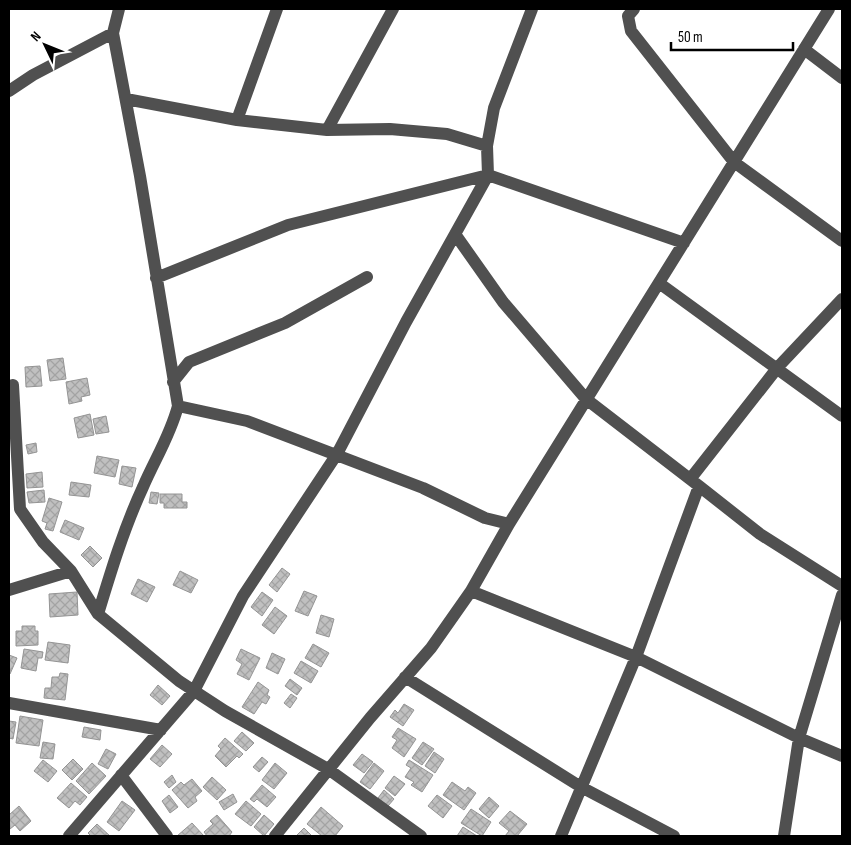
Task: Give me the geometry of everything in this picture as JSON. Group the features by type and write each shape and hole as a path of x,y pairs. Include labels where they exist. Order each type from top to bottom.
{"street":[{"path":"98,614 114,560 143,487 171,431 178,406 113,33 119,9"},
{"path":"237,120 277,9"},
{"path":"327,130 393,9"},
{"path":"69,836 194,691 243,596 337,454 488,175 487,146 494,108 532,9"},
{"path":"634,9 628,16 631,31 734,162 842,241"},
{"path":"275,836 328,769 431,648 471,591 509,524 829,9"},
{"path":"9,92 33,75 113,33"},
{"path":"804,49 842,78"},
{"path":"126,99 237,120 327,130 390,129 447,134 487,146"},
{"path":"156,278 288,225 488,175 684,243"},
{"path":"455,234 503,302 586,399 760,534 842,586"},
{"path":"173,382 189,362 285,323 367,277"},
{"path":"659,283 778,367 842,416"},
{"path":"561,836 636,658 695,482 778,367 842,299"},
{"path":"13,385 20,509 43,542 71,571 98,614 194,691 225,711 328,769 421,836"},
{"path":"178,406 247,421 423,488 485,518 509,524"},
{"path":"9,590 71,571"},
{"path":"471,591 636,658 799,738 842,756"},
{"path":"784,836 799,738 842,595"},
{"path":"406,677 582,787 674,836"},
{"path":"9,703 160,730"},
{"path":"121,775 167,836"}],"building":[{"path":"63,358 66,379 50,381 47,360"},
{"path":"40,366 42,386 26,387 25,367"},
{"path":"87,378 90,395 81,397 82,401 69,404 66,382"},
{"path":"90,414 94,435 78,438 74,418"},
{"path":"106,416 109,432 96,434 93,419"},
{"path":"36,443 37,452 28,454 26,445"},
{"path":"97,456 119,460 115,477 94,473"},
{"path":"122,466 136,468 132,487 119,484"},
{"path":"42,472 43,487 27,488 26,474"},
{"path":"71,482 91,485 89,497 69,495"},
{"path":"44,490 45,502 29,503 27,492"},
{"path":"151,492 159,493 157,504 149,503"},
{"path":"160,494 182,494 182,502 187,502 187,508 164,508 164,503 160,503"},
{"path":"49,498 62,502 53,531 45,529 47,523 42,521"},
{"path":"65,520 84,528 79,540 60,532"},
{"path":"90,546 102,558 93,567 81,555"},
{"path":"282,568 290,574 277,592 269,585"},
{"path":"180,571 198,580 191,593 173,585"},
{"path":"138,579 155,587 147,602 131,594"},
{"path":"304,591 317,596 308,616 295,611"},
{"path":"77,592 78,615 50,617 49,594"},
{"path":"262,592 273,600 262,616 251,607"},
{"path":"275,607 287,616 274,634 262,625"},
{"path":"321,615 334,619 329,637 316,633"},
{"path":"22,626 35,626 35,631 38,631 38,645 16,646 16,631 22,631"},
{"path":"48,642 70,645 68,663 45,660"},
{"path":"313,644 329,653 321,667 305,658"},
{"path":"24,649 43,652 42,658 38,658 36,671 21,668"},
{"path":"241,649 260,658 249,680 237,674 242,664 236,660"},
{"path":"272,653 285,659 278,674 266,668"},
{"path":"9,655 17,658 10,674 9,673"},
{"path":"301,661 318,671 311,683 294,673"},
{"path":"60,673 68,674 65,700 44,698 45,688 51,688 52,677 59,677"},
{"path":"290,679 302,688 297,695 285,686"},
{"path":"258,682 269,690 267,695 270,697 266,704 262,702 254,714 242,707"},
{"path":"158,685 170,696 162,705 150,695"},
{"path":"291,694 297,698 290,708 284,703"},
{"path":"404,704 414,710 403,726 390,717 395,710 398,713"},
{"path":"20,716 43,720 39,746 16,743"},
{"path":"9,721 16,722 13,739 9,738"},
{"path":"84,727 101,730 100,740 82,737"},
{"path":"398,728 416,739 404,757 392,748 397,740 392,737"},
{"path":"242,732 254,743 246,751 234,741"},
{"path":"225,738 243,754 239,758 237,756 226,767 215,756 221,749 218,746"},
{"path":"43,742 55,744 53,759 40,758"},
{"path":"423,742 434,749 422,765 412,758"},
{"path":"162,745 172,754 160,767 150,759"},
{"path":"106,749 116,754 108,769 98,764"},
{"path":"434,752 444,759 435,773 425,766"},
{"path":"362,754 373,762 364,773 353,765"},
{"path":"262,757 268,762 259,772 253,767"},
{"path":"73,759 83,769 72,780 62,770"},
{"path":"43,760 57,771 48,782 34,771"},
{"path":"409,760 433,775 422,792 411,785 414,782 405,777 411,768 406,765"},
{"path":"92,763 106,776 89,794 76,781"},
{"path":"275,763 287,773 274,789 262,780"},
{"path":"374,763 384,771 370,789 360,782"},
{"path":"172,775 176,782 169,788 164,782"},
{"path":"394,776 405,784 395,796 385,788"},
{"path":"212,777 226,790 217,800 203,787"},
{"path":"192,779 202,791 195,797 197,801 188,808 172,790 181,782 184,785"},
{"path":"452,782 465,791 468,787 476,793 464,810 443,795"},
{"path":"71,783 87,797 80,805 75,801 69,808 57,798"},
{"path":"262,785 276,797 267,807 257,799 254,802 250,799"},
{"path":"384,790 394,799 388,806 378,798"},
{"path":"233,794 237,802 224,810 219,802"},
{"path":"169,795 178,807 170,813 162,801"},
{"path":"437,795 452,806 443,818 428,806"},
{"path":"489,797 499,806 489,818 479,809"},
{"path":"122,801 135,810 119,831 107,822"},
{"path":"246,801 261,814 251,826 235,814"},
{"path":"19,806 31,821 20,831 15,825 10,829 9,815"},
{"path":"321,807 343,826 335,836 322,836 307,824"},
{"path":"471,809 491,822 482,836 461,823"},
{"path":"510,811 527,824 517,836 505,836 509,831 499,823"},
{"path":"217,815 232,832 229,836 207,836 204,832 213,824 210,821"},
{"path":"264,815 274,824 264,836 254,827"},
{"path":"192,823 204,836 177,836"},
{"path":"97,824 110,836 91,836 88,833"},
{"path":"463,827 477,836 457,836"},
{"path":"304,828 312,836 296,836"}]}
